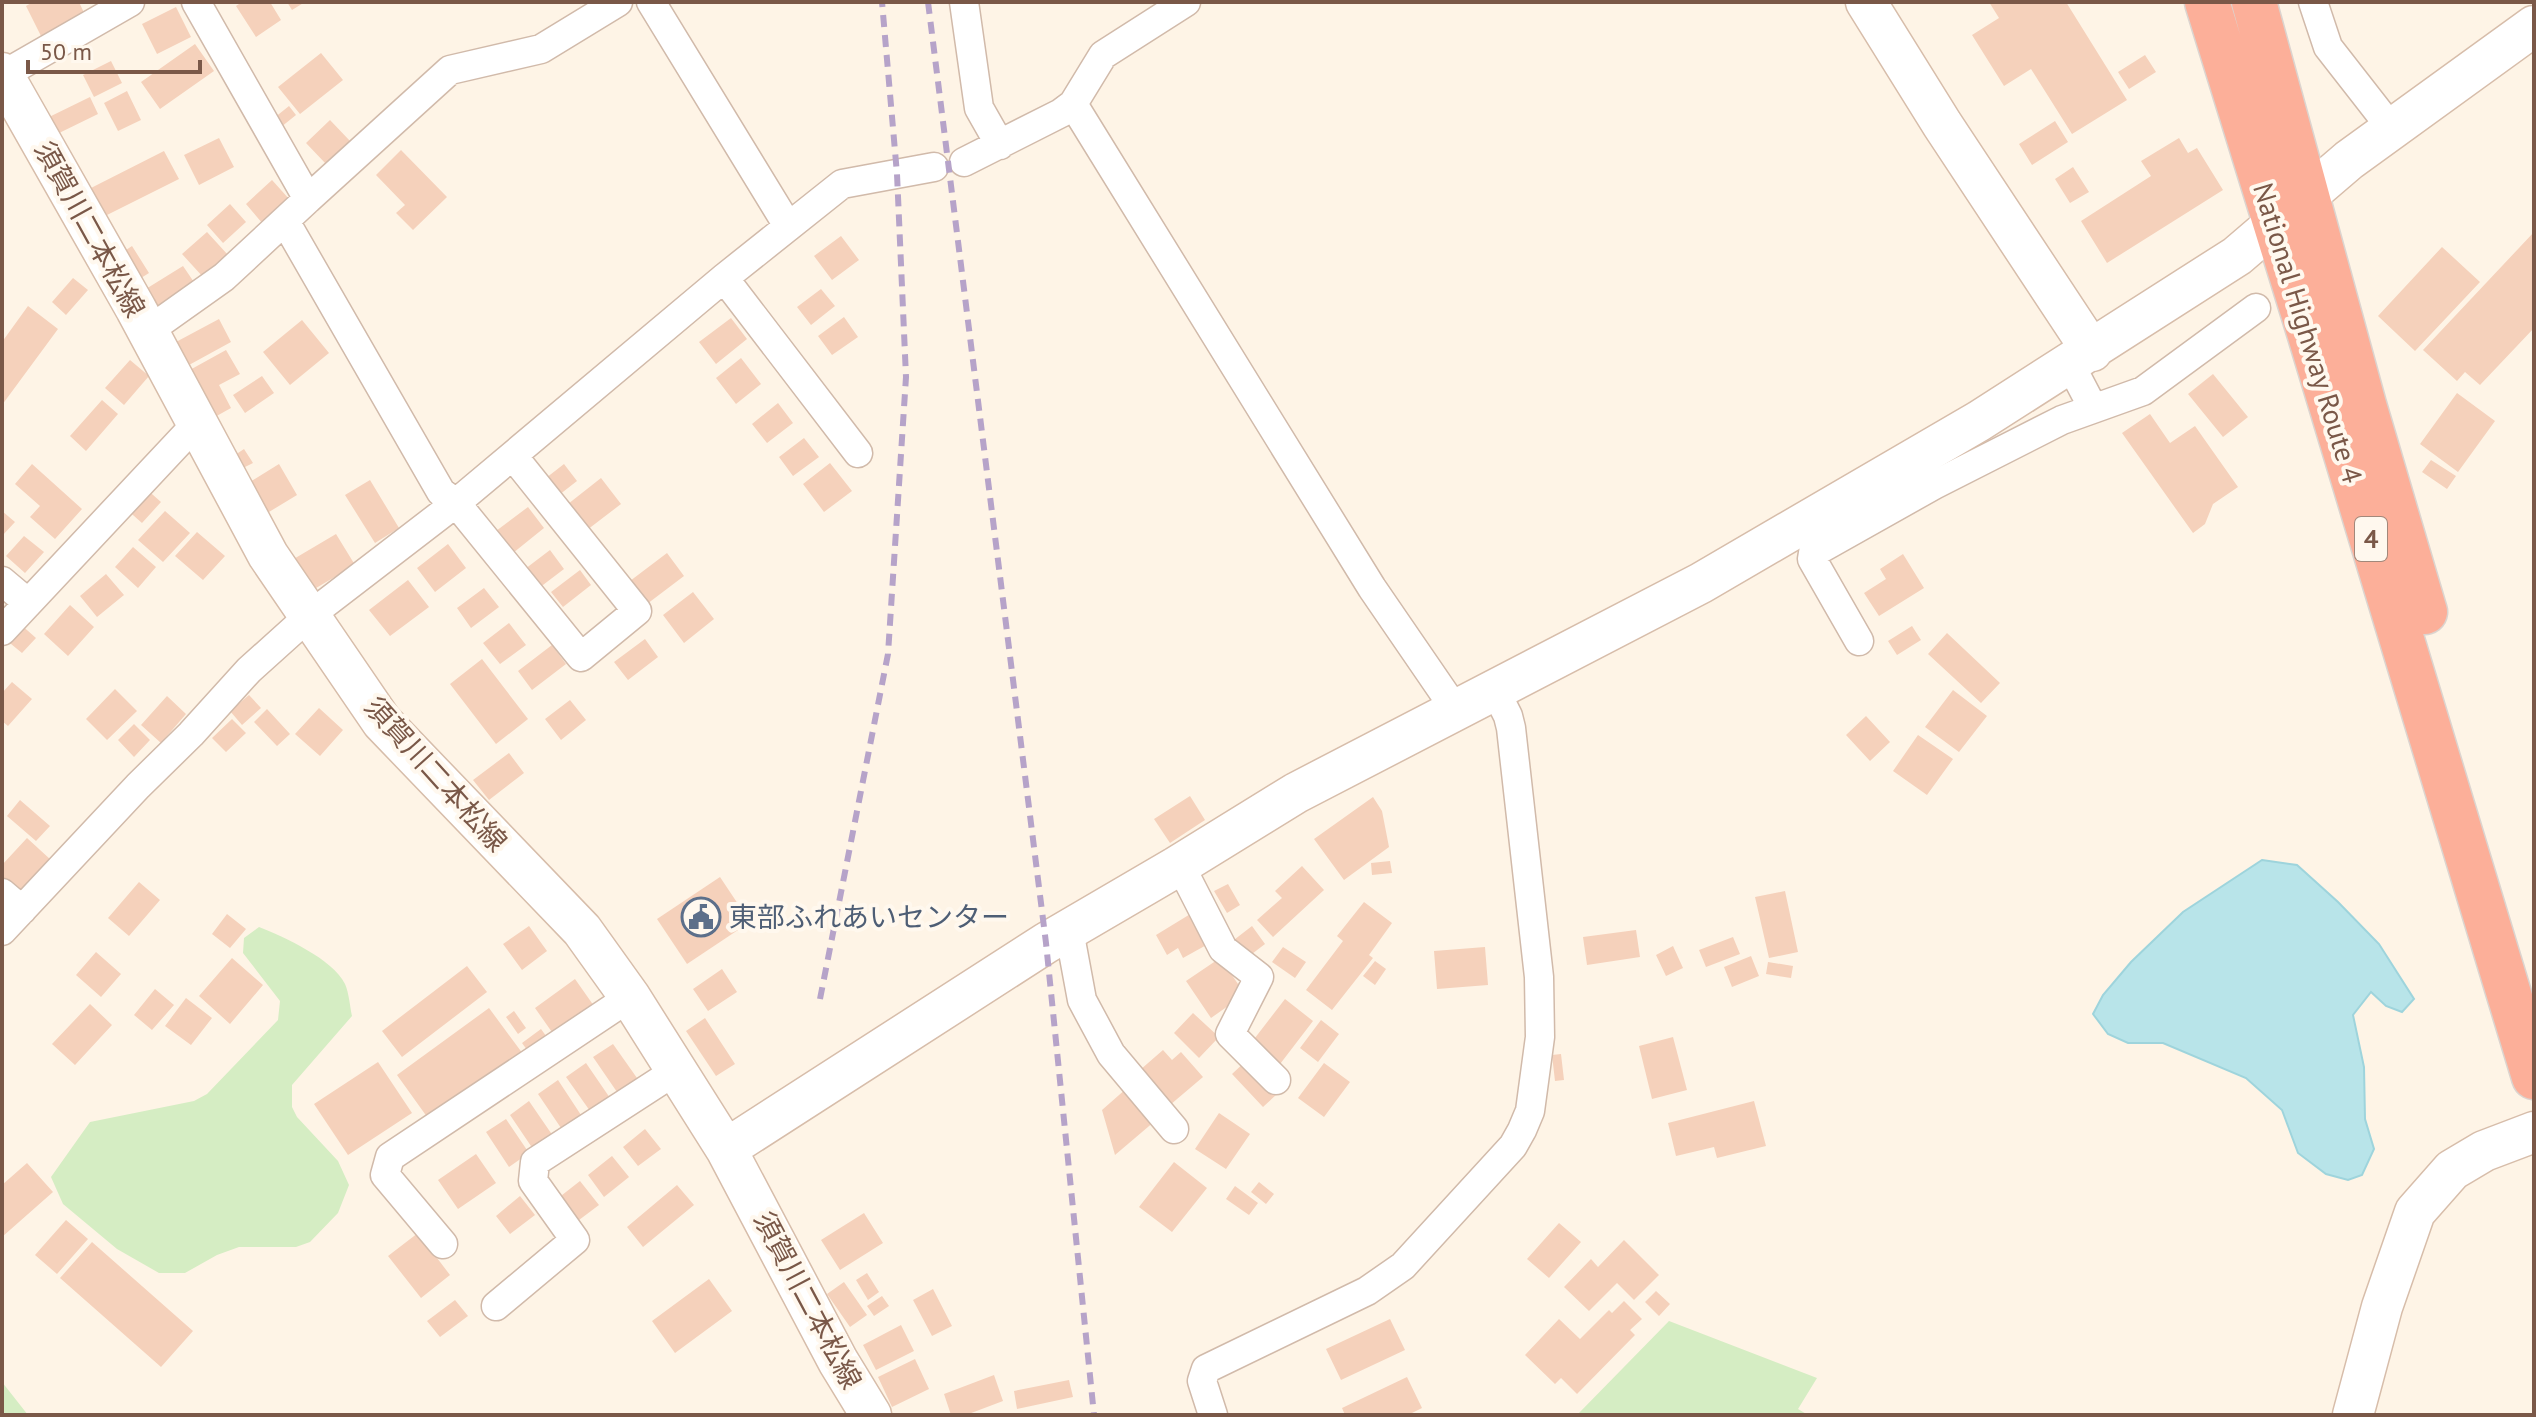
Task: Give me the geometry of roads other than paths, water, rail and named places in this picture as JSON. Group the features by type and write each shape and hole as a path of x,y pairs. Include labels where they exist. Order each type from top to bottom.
{"highway":[{"name":"National Highway Route 4","path":"2207,2 2364,405 2534,988"},
{"name":"National Highway Route 4","path":"2254,2 2309,332 2534,1077"}],"street":[{"path":"2,74 130,2"},
{"path":"196,2 308,199"},
{"path":"148,331 224,277 450,70 541,49 618,2"},
{"path":"651,2 788,226"},
{"path":"964,2 979,108 1000,145"},
{"path":"964,162 1061,113 1073,104 1103,55 1186,2"},
{"path":"1866,2 2081,358 2093,408"},
{"path":"2313,2 2328,47 2392,129"},
{"path":"726,1149 1069,930 1296,793 1701,583 2081,358 2237,256 2331,174 2534,26"},
{"name":"須賀川二本松線","path":"2,74 148,331 268,555 382,722 582,930 630,997 726,1149 838,1361 871,1415"},
{"path":"1073,104 1356,562 1455,709"},
{"path":"2,931 12,902 138,786 249,670 309,616 456,503 724,278 842,184 934,167"},
{"path":"285,221 441,492 456,503 581,657 637,611 513,456"},
{"path":"724,278 858,453"},
{"path":"1859,641 1812,559 1813,553 1934,485 2062,420 2143,391 2256,308"},
{"path":"2,631 197,423"},
{"path":"2,581 27,602"},
{"path":"1213,1415 1202,1381 1206,1369 1367,1291 1403,1266 1513,1146 1530,1111 1540,1037 1539,977 1511,728 1495,690"},
{"path":"1180,865 1223,949 1259,977 1230,1034 1276,1080"},
{"path":"1069,930 1082,1000 1111,1054 1174,1129"},
{"path":"443,1244 385,1175 390,1157 630,997"},
{"path":"496,1306 575,1240 533,1181 535,1162 677,1070"},
{"path":"2353,1415 2382,1307 2415,1212 2452,1170 2484,1151 2534,1132"}],"water":[{"path":"2262,860 2297,865 2338,902 2379,944 2414,999 2402,1012 2386,1006 2371,992 2353,1015 2364,1067 2365,1119 2374,1149 2362,1175 2348,1180 2326,1174 2298,1153 2282,1110 2246,1078 2163,1043 2128,1043 2108,1034 2093,1014 2103,995 2131,962 2183,912"}],"railway":[{"path":"820,999 888,654 906,377 897,174 882,2"},
{"path":"928,2 1046,943 1094,1415"}],"place":[{"name":"東部ふれあいセンター","path":"701,917"}]}
